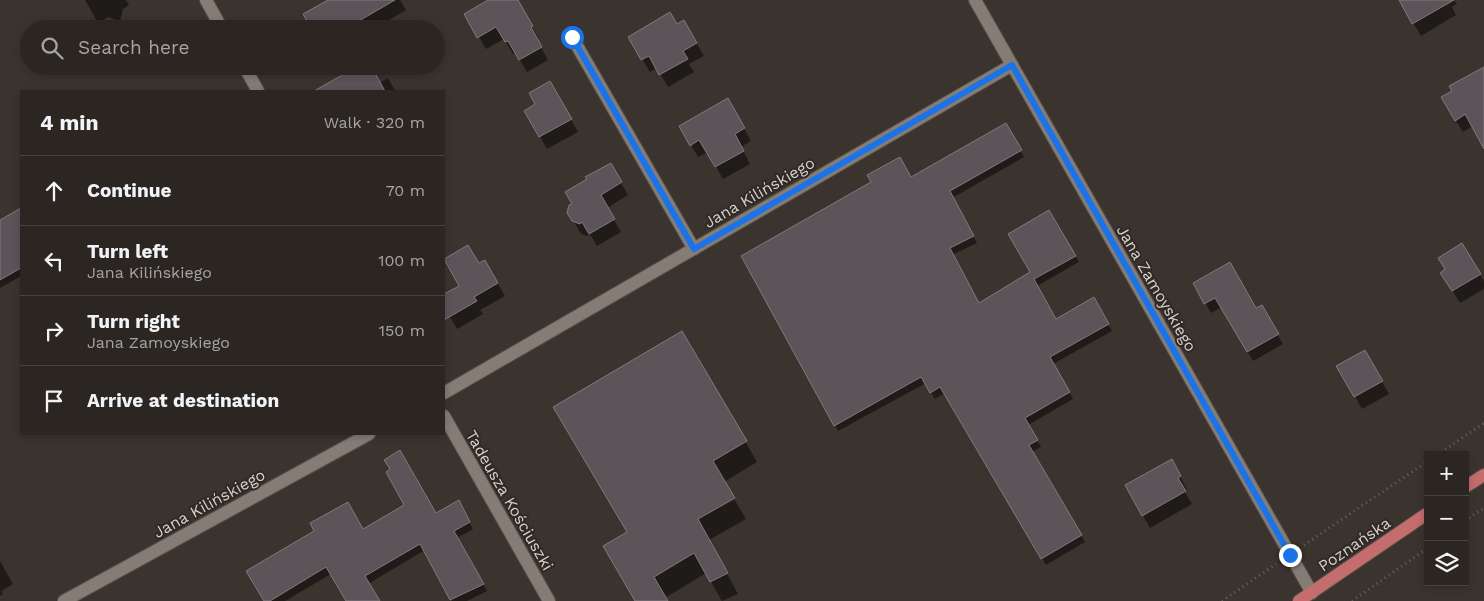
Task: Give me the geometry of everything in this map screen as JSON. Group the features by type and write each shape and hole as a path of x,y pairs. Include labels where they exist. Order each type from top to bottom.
{"main road":[{"path":"1469,484 1484,474"},
{"name":"Poznańska","path":"1300,601 1424,516"}],"street":[{"path":"206,0 217,20"},
{"name":"Jana Zamoyskiego","path":"975,0 1312,593"},
{"path":"572,37 694,249"},
{"name":"Jana Kilińskiego","path":"445,392 1012,65"},
{"path":"249,75 257,90"},
{"name":"Tadeusza Kościuszki","path":"445,418 549,601"},
{"name":"Jana Kilińskiego","path":"64,601 367,435"}],"path":[{"path":"1443,451 1484,423"},
{"path":"1222,601 1424,464"},
{"path":"1469,518 1484,508"},
{"path":"1352,601 1424,551"}],"building":[{"path":"328,0 395,0 361,20 306,20 303,14"},
{"path":"488,0 518,0 533,26 531,27 542,47 519,60 508,41 505,42 496,27 477,38 464,14"},
{"path":"1399,0 1454,0 1412,24"},
{"path":"670,12 677,24 684,20 697,43 683,51 688,59 659,75 649,56 641,60 628,37"},
{"path":"1484,67 1484,149 1465,114 1455,121 1441,97 1452,91 1449,86"},
{"path":"342,75 376,75 384,90 316,90"},
{"path":"550,81 572,119 539,137 524,111 535,104 529,93"},
{"path":"728,98 745,128 735,134 744,151 715,167 699,140 690,146 679,126"},
{"path":"1006,123 1022,150 950,191 974,236 950,248 979,303 1030,272 1008,234 1049,210 1076,256 1034,279 1056,319 1094,297 1109,324 1050,357 1070,392 1025,418 1038,440 1029,445 1082,535 1041,559 940,387 930,393 921,377 834,426 741,256 871,182 867,175 900,157 911,177"},
{"path":"611,163 622,182 601,195 615,219 589,234 582,222 580,224 572,221 567,213 569,205 572,204 565,192 587,179 585,177"},
{"path":"20,209 20,269 0,280 0,220"},
{"path":"1462,243 1481,274 1452,291 1440,273 1445,269 1438,258"},
{"path":"468,245 479,263 485,260 498,283 474,297 477,301 445,319 445,293 459,286 445,258"},
{"path":"1230,262 1256,308 1262,305 1279,334 1247,352 1215,298 1204,304 1193,283"},
{"path":"682,331 747,441 713,461 735,498 698,519 728,573 710,582 694,553 654,577 668,601 635,601 603,546 627,532 553,407"},
{"path":"1365,350 1383,381 1354,397 1336,366"},
{"path":"400,450 436,513 459,500 470,522 454,531 484,584 450,600 420,544 365,576 380,601 346,601 326,567 270,601 264,601 246,571 314,531 310,523 348,502 363,529 404,505 386,472 390,469 384,460"},
{"path":"1172,459 1181,476 1178,478 1186,491 1142,516 1125,485"}],"route":[{"path":"572,37 694,249 1012,65 1290,555"}]}
